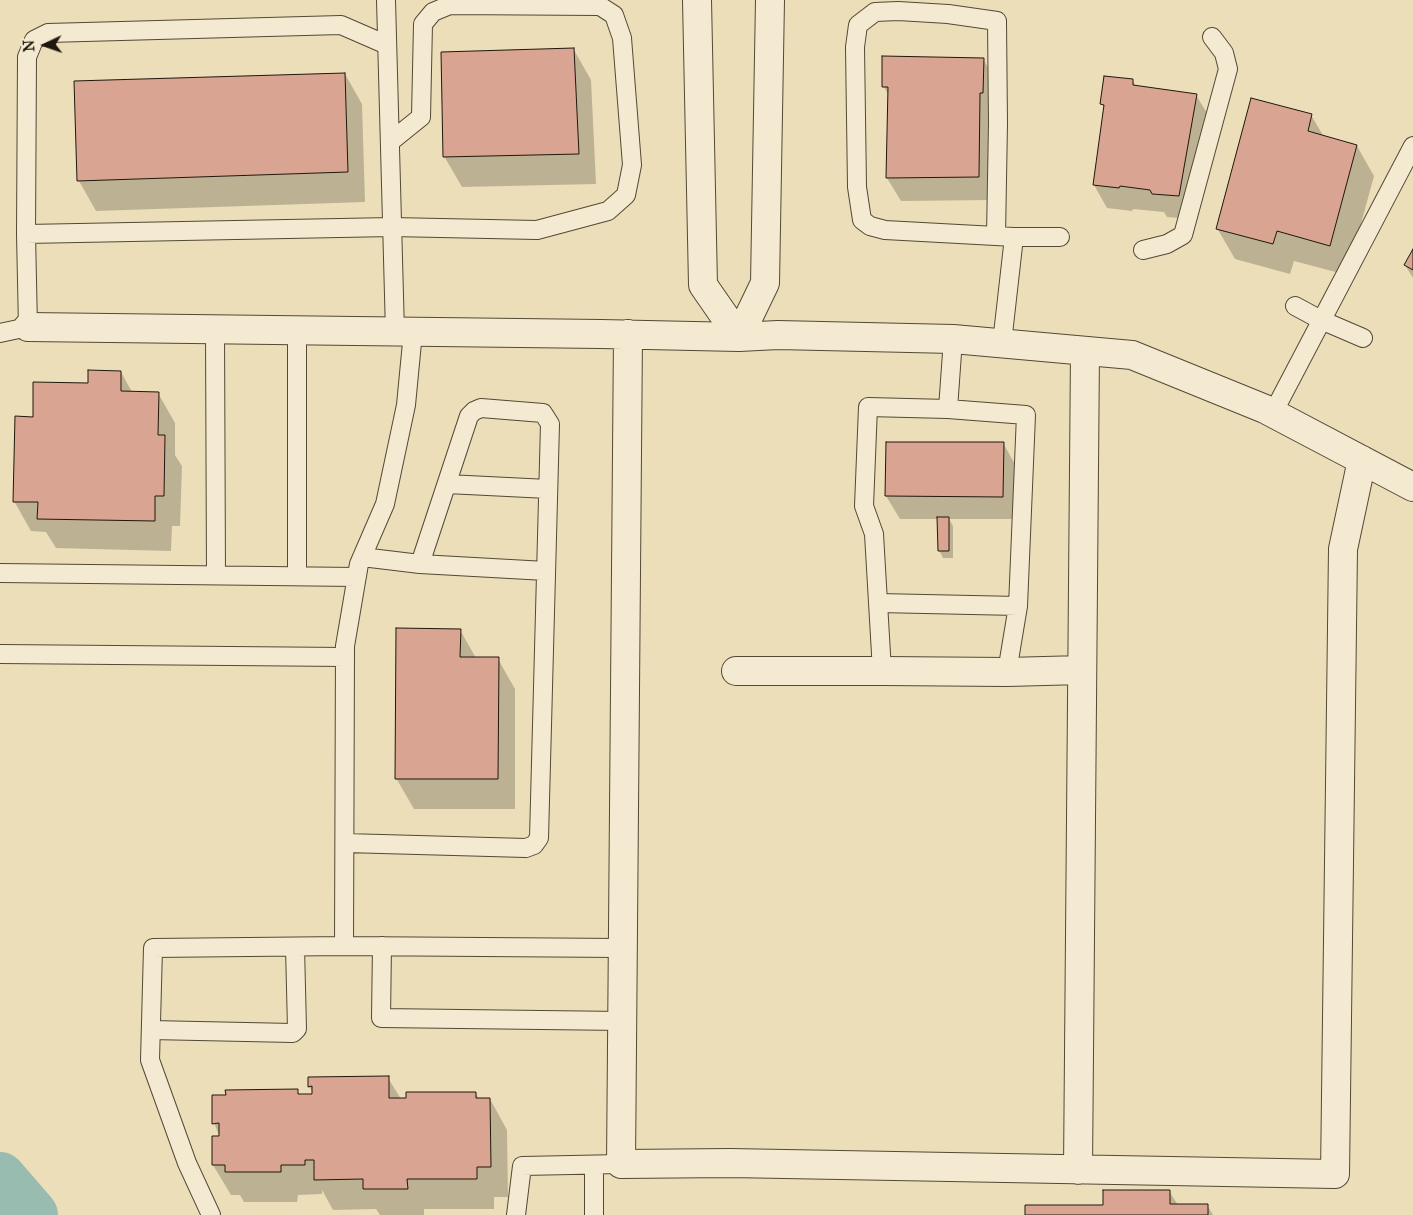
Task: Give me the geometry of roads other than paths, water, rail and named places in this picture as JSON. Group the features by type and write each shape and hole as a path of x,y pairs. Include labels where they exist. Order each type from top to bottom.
{"street":[{"path":"696,0 703,284 739,337"},
{"path":"739,337 765,283 770,0"},
{"path":"28,328 628,334 739,337 778,335 954,339 1132,355 1273,413 1413,486"},
{"path":"628,334 621,1164 730,1163 1335,1174 1343,549 1362,460"},
{"path":"1078,1170 1085,351"},
{"path":"736,671 882,670 1007,672 1082,670"}],"lane":[{"path":"344,946 345,646 359,564 385,504 406,405 404,332 392,227 386,0"},
{"path":"26,234 392,227 537,230 608,211 626,195 632,165 622,38 614,15 600,6 450,5 434,12 423,24 421,116 390,142"},
{"path":"996,236 997,21 948,14 898,11 875,12 858,25 855,46 857,187 862,220 870,226 885,230 1014,237 1060,237"},
{"path":"0,333 28,328 26,234 27,57 34,40 48,33 341,25 387,45"},
{"path":"1143,250 1167,244 1183,235 1228,69 1224,53 1212,37"},
{"path":"1273,413 1413,146"},
{"path":"1002,343 1014,237"},
{"path":"1295,306 1321,320 1363,338"},
{"path":"215,330 216,576"},
{"path":"296,576 297,330"},
{"path":"948,409 954,339"},
{"path":"345,842 526,848 534,845 539,838 550,424 543,412 481,408 469,416 420,564"},
{"path":"882,670 874,534 864,506 868,408 948,409 1026,415 1018,606 1007,672"},
{"path":"447,484 548,489"},
{"path":"362,557 420,564 546,571"},
{"path":"0,573 358,577"},
{"path":"878,603 1018,606"},
{"path":"0,654 346,657"},
{"path":"151,1030 293,1033 297,1029 295,946"},
{"path":"382,946 381,1018 622,1021"},
{"path":"211,1215 187,1163 150,1060 152,948 382,946 622,948"},
{"path":"594,1164 594,1215"},
{"path":"516,1215 522,1166 621,1164"}],"waterway":[{"path":"0,1178 32,1215"}]}
